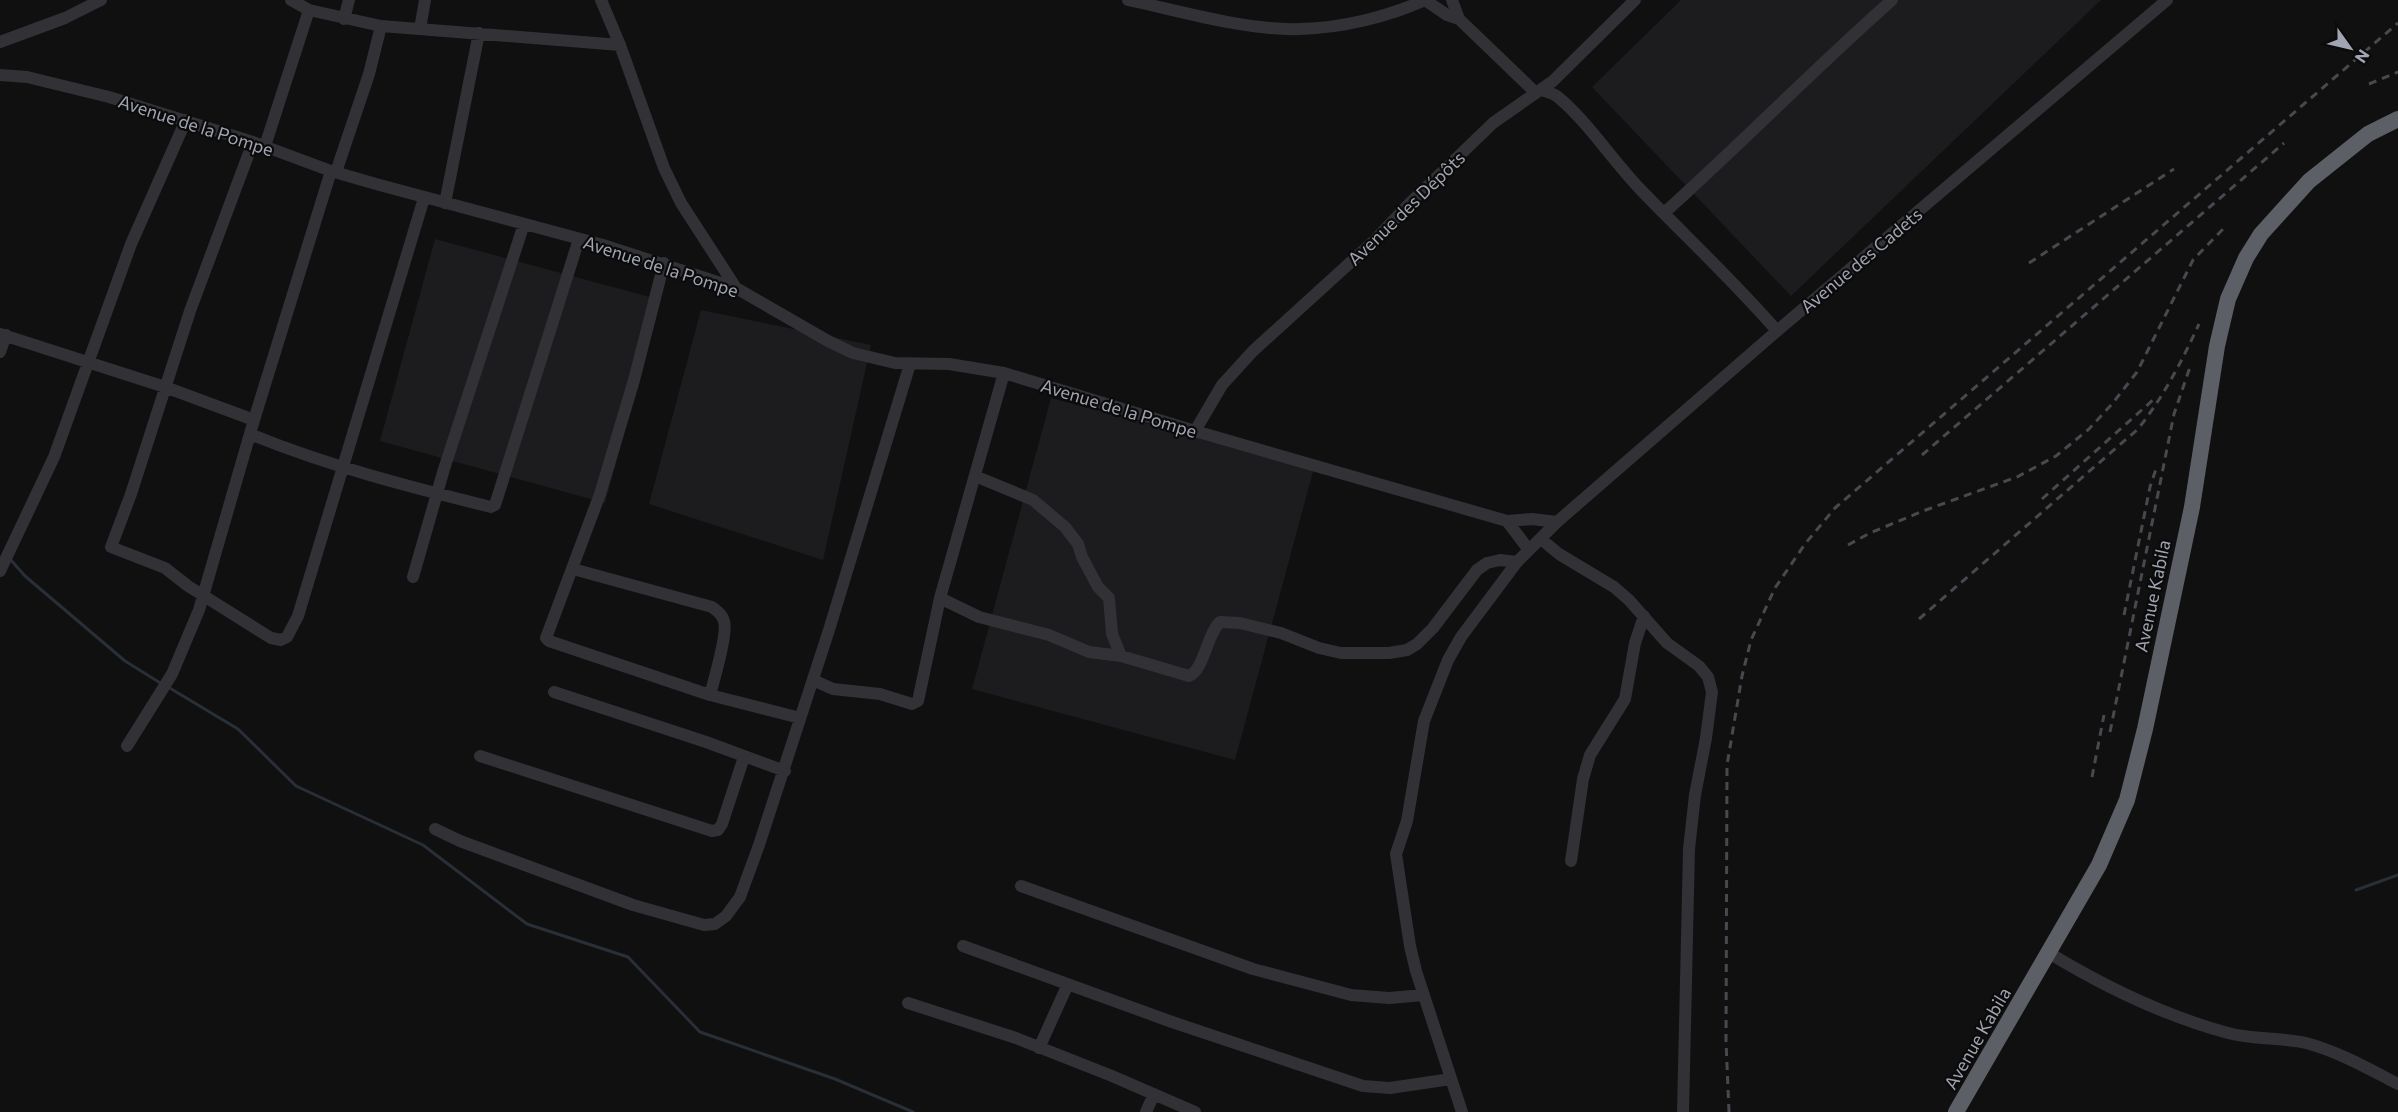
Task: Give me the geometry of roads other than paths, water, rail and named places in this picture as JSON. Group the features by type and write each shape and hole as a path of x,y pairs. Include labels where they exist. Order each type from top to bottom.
{"highway":[{"name":"Avenue Kabila","path":"1956,1112 2099,865 2127,800 2145,729 2192,507 2217,346 2228,299 2246,258 2261,234 2309,181 2368,134 2398,119"}],"street":[{"path":"0,42 65,18 101,0"},
{"path":"291,0 309,10 381,26 620,45"},
{"path":"344,19 349,0"},
{"path":"420,29 425,0"},
{"path":"601,0 620,45 664,168 681,203 736,288"},
{"path":"1128,0 1250,25 1299,29 1356,22 1404,9 1425,0 1447,15 1460,19"},
{"path":"1452,0 1460,19 1539,92 1556,95"},
{"name":"Avenue des Dépôts","path":"1195,431 1222,385 1253,351 1375,240 1493,123 1553,81 1635,0"},
{"path":"1664,213 1726,158 1846,40 1892,0"},
{"name":"Avenue des Cadets","path":"1459,1112 1410,946 1396,854 1407,821 1424,721 1439,680 1461,637 1517,562 1557,522 1777,331 2167,0"},
{"path":"309,10 259,144 190,311 131,494 111,547 165,568 188,586 271,638 281,640 287,637 302,603 424,198"},
{"path":"127,746 172,674 187,643 254,420 334,171 369,74 381,26"},
{"path":"445,203 479,33"},
{"name":"Avenue de la Pompe","path":"0,75 27,77 99,95 186,120 334,171 424,198 664,263 736,288 828,342 853,353 894,363 950,364 1005,373 1195,431 1507,521 1532,519 1557,522"},
{"path":"1553,81 1556,95 1640,189 1691,243 1720,267 1777,331"},
{"path":"0,571 54,457 130,244 186,120"},
{"path":"413,577 436,494 524,224"},
{"path":"250,434 342,467 491,507 498,500 579,239"},
{"path":"664,263 615,448 573,569 550,622 547,640 710,695 800,718"},
{"path":"0,352 3,335 165,387 254,420"},
{"path":"435,829 460,841 633,905 704,925 716,924 726,916 740,897 784,771 910,364"},
{"path":"813,680 833,689 880,694 912,704 918,701 940,598 1005,373"},
{"path":"975,476 1033,500 1074,537 1098,587 1109,598 1112,633 1121,656"},
{"path":"1507,521 1529,550"},
{"path":"1541,539 1559,554 1614,587 1644,616 1667,643 1699,666 1708,677 1712,692 1695,795 1689,849 1683,1112"},
{"path":"940,598 979,617 1049,635 1089,652 1121,656 1189,676 1198,669 1217,624 1224,621 1281,633 1319,648 1341,653 1389,653 1407,650 1417,644 1433,628 1477,570 1493,561 1517,562"},
{"path":"573,569 712,607 720,613 725,622 724,635 710,695"},
{"path":"1571,861 1583,779 1590,755 1625,699 1635,643 1644,616"},
{"path":"554,692 784,771"},
{"path":"480,756 712,831 718,830 722,824 744,757"},
{"path":"1021,886 1253,969 1351,995 1389,998 1424,995"},
{"path":"963,945 1068,984 1363,1086 1390,1088 1451,1079"},
{"path":"2049,953 2142,1003 2230,1034 2305,1043 2332,1052 2398,1084"},
{"path":"1039,1048 1068,984"},
{"path":"908,1003 1000,1032 1195,1112"},
{"path":"1146,1112 1154,1094"}],"waterway":[{"path":"10,559 25,576 125,661 162,684"},
{"path":"168,687 238,729 296,786 423,845 527,924 628,957 700,1032 835,1079 913,1112"},
{"path":"2356,890 2398,875"}],"railway":[{"path":"1729,1112 1726,1041 1727,765 1742,676 1751,640 1775,588 1805,544 1835,508 2398,23"},
{"path":"2369,84 2398,72"},
{"path":"1922,455 2284,143"},
{"path":"2029,263 2174,169"},
{"path":"1848,545 1870,533 1923,511 2017,477 2056,456 2089,429 2137,372 2193,260 2223,229"},
{"path":"1919,619 2138,429 2172,378 2199,324"},
{"path":"2110,732 2174,414 2191,364"},
{"path":"2042,499 2154,399"},
{"path":"2124,615 2150,487 2156,469"},
{"path":"2092,777 2104,715"}]}
